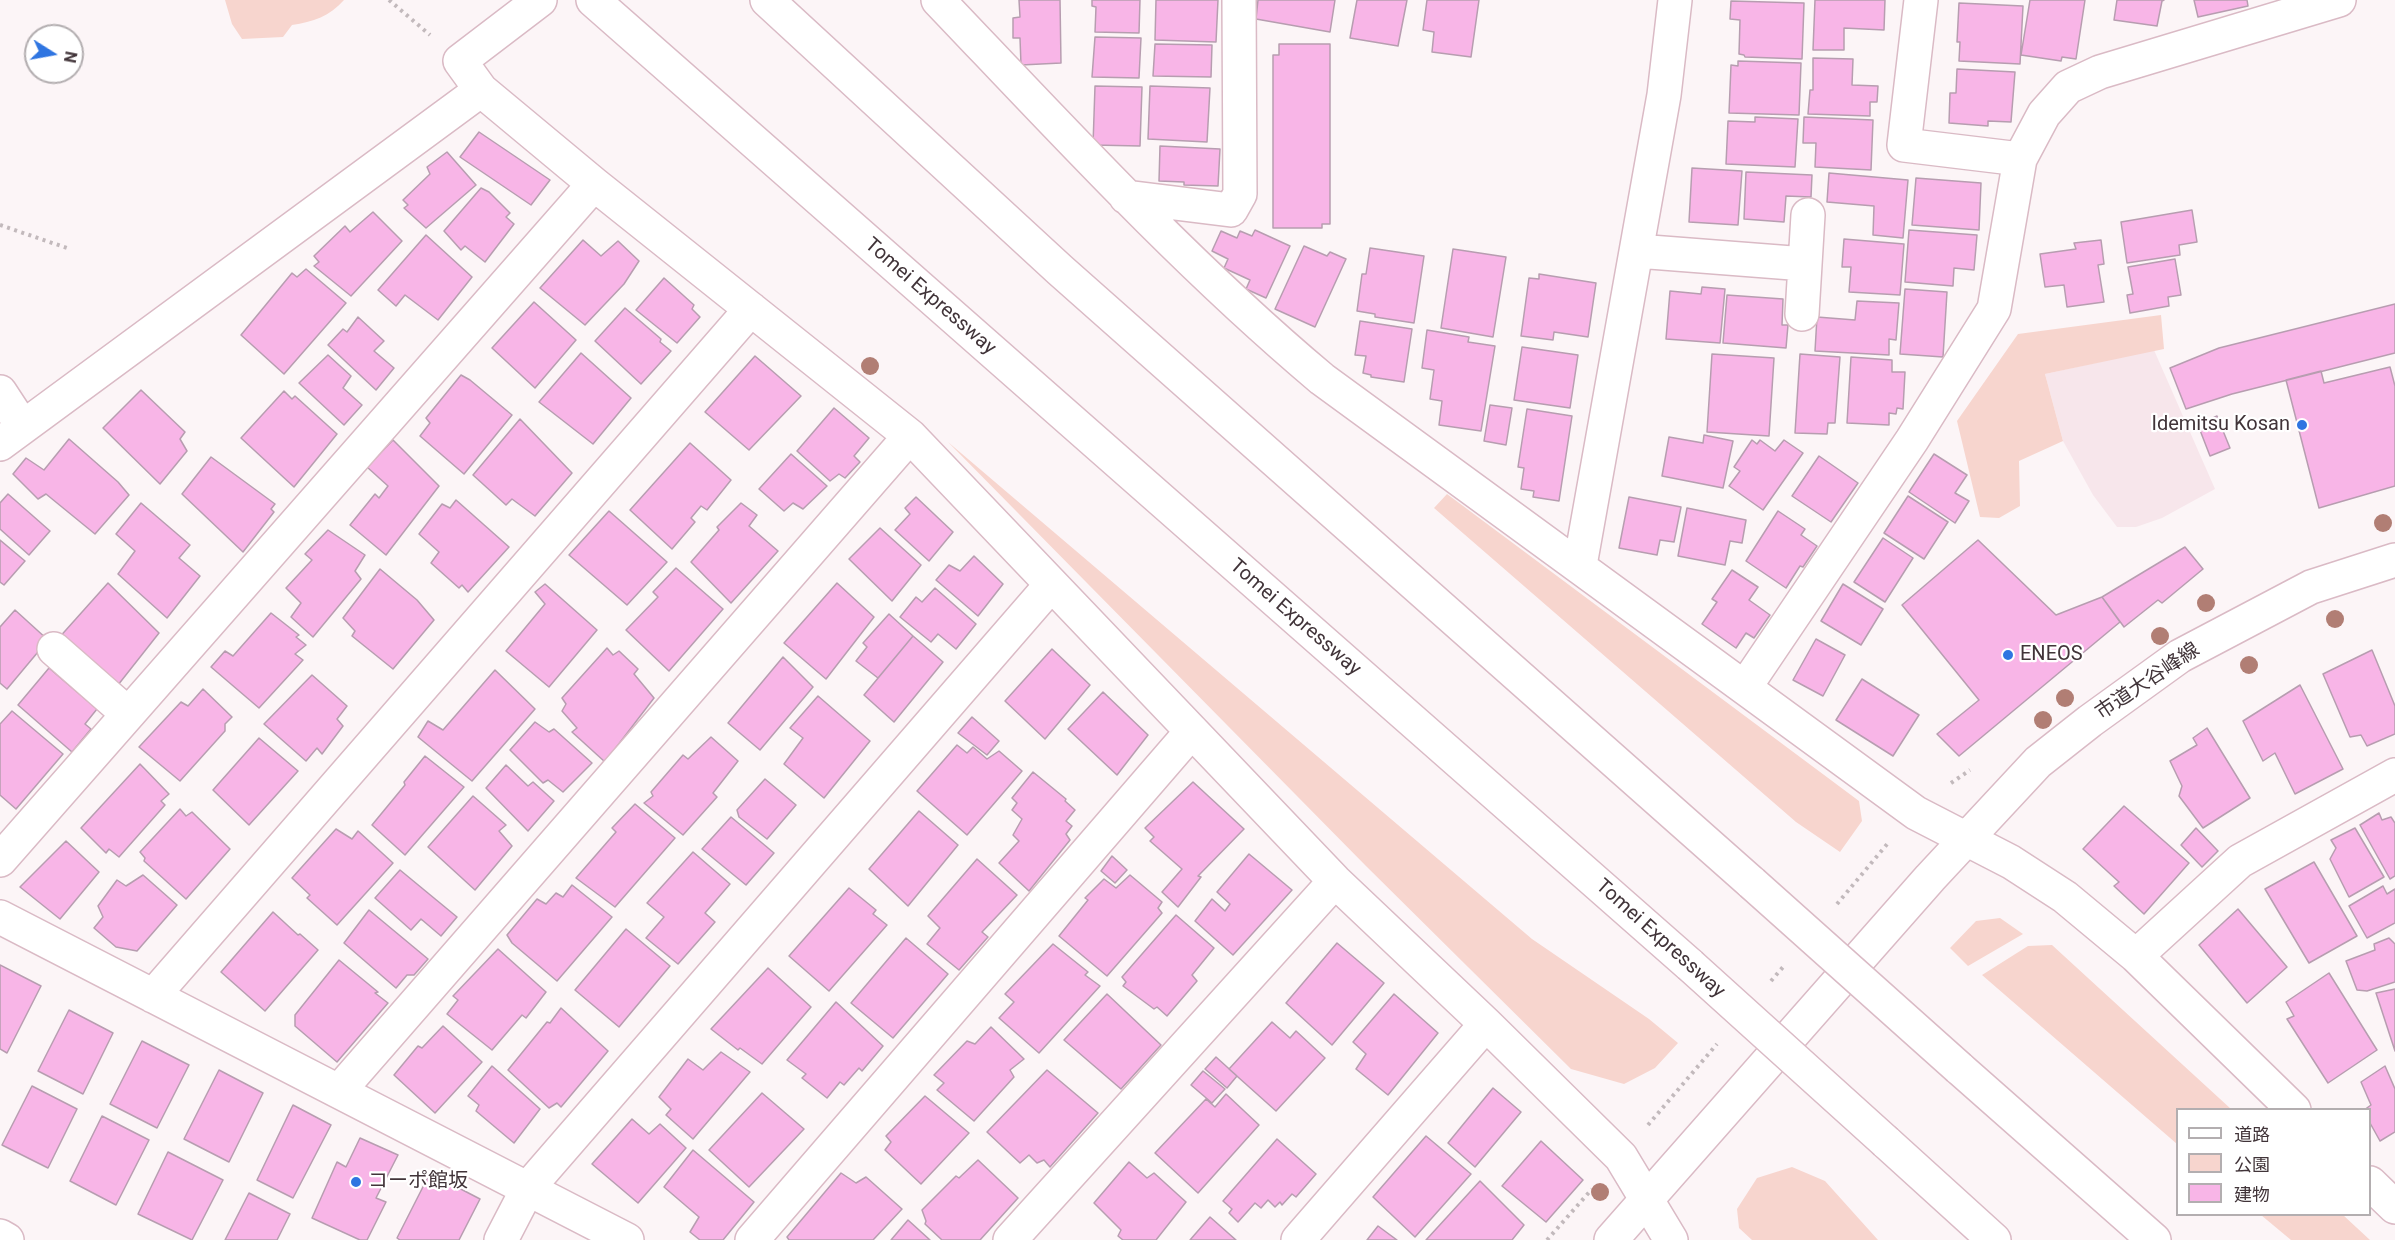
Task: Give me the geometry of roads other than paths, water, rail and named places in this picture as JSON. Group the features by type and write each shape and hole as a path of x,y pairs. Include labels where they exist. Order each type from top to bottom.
{"main road":[{"path":"540,0 471,52 481,90 594,184 910,436 1335,881 1486,1024 1621,1157 1652,1195 1671,1240"},
{"name":"Tomei Expressway","path":"593,0 1690,965 1994,1240"},
{"path":"769,0 1060,270 2154,1240"},
{"path":"938,0 1126,196 1261,328 1322,379 1580,565 1916,813 2011,862 2065,897 2136,956 2292,1108"},
{"path":"1126,196 1230,210 1240,195 1239,0"},
{"path":"1580,565 1664,95 1676,0"},
{"path":"1921,0 1904,145 2020,159"},
{"path":"1745,687 1912,440 1994,309 2020,159 2043,114 2068,87 2100,72 2276,9 2339,0"},
{"path":"0,392 12,435 481,90"},
{"path":"0,860 594,184"},
{"path":"1802,314 1808,215"},
{"path":"1637,251 1805,264"},
{"path":"153,996 751,309"},
{"path":"339,1091 910,436"},
{"name":"市道大谷峰線","path":"1611,1240 1966,839 2038,762 2180,656 2311,587 2395,560"},
{"path":"501,1240 528,1188 1051,585"},
{"path":"54,649 129,714"},
{"path":"752,1240 1192,731"},
{"path":"2136,956 2240,861 2395,775"},
{"path":"1010,1240 1335,881"},
{"path":"0,916 627,1240"},
{"path":"1298,1240 1486,1024"},
{"path":"2371,1184 2395,1208"},
{"path":"0,1236 7,1240"}],"place":[{"name":"Idemitsu Kosan","path":"2302,425"},
{"name":"ENEOS","path":"2008,655"},
{"name":"コーポ館坂","path":"356,1182"}]}
